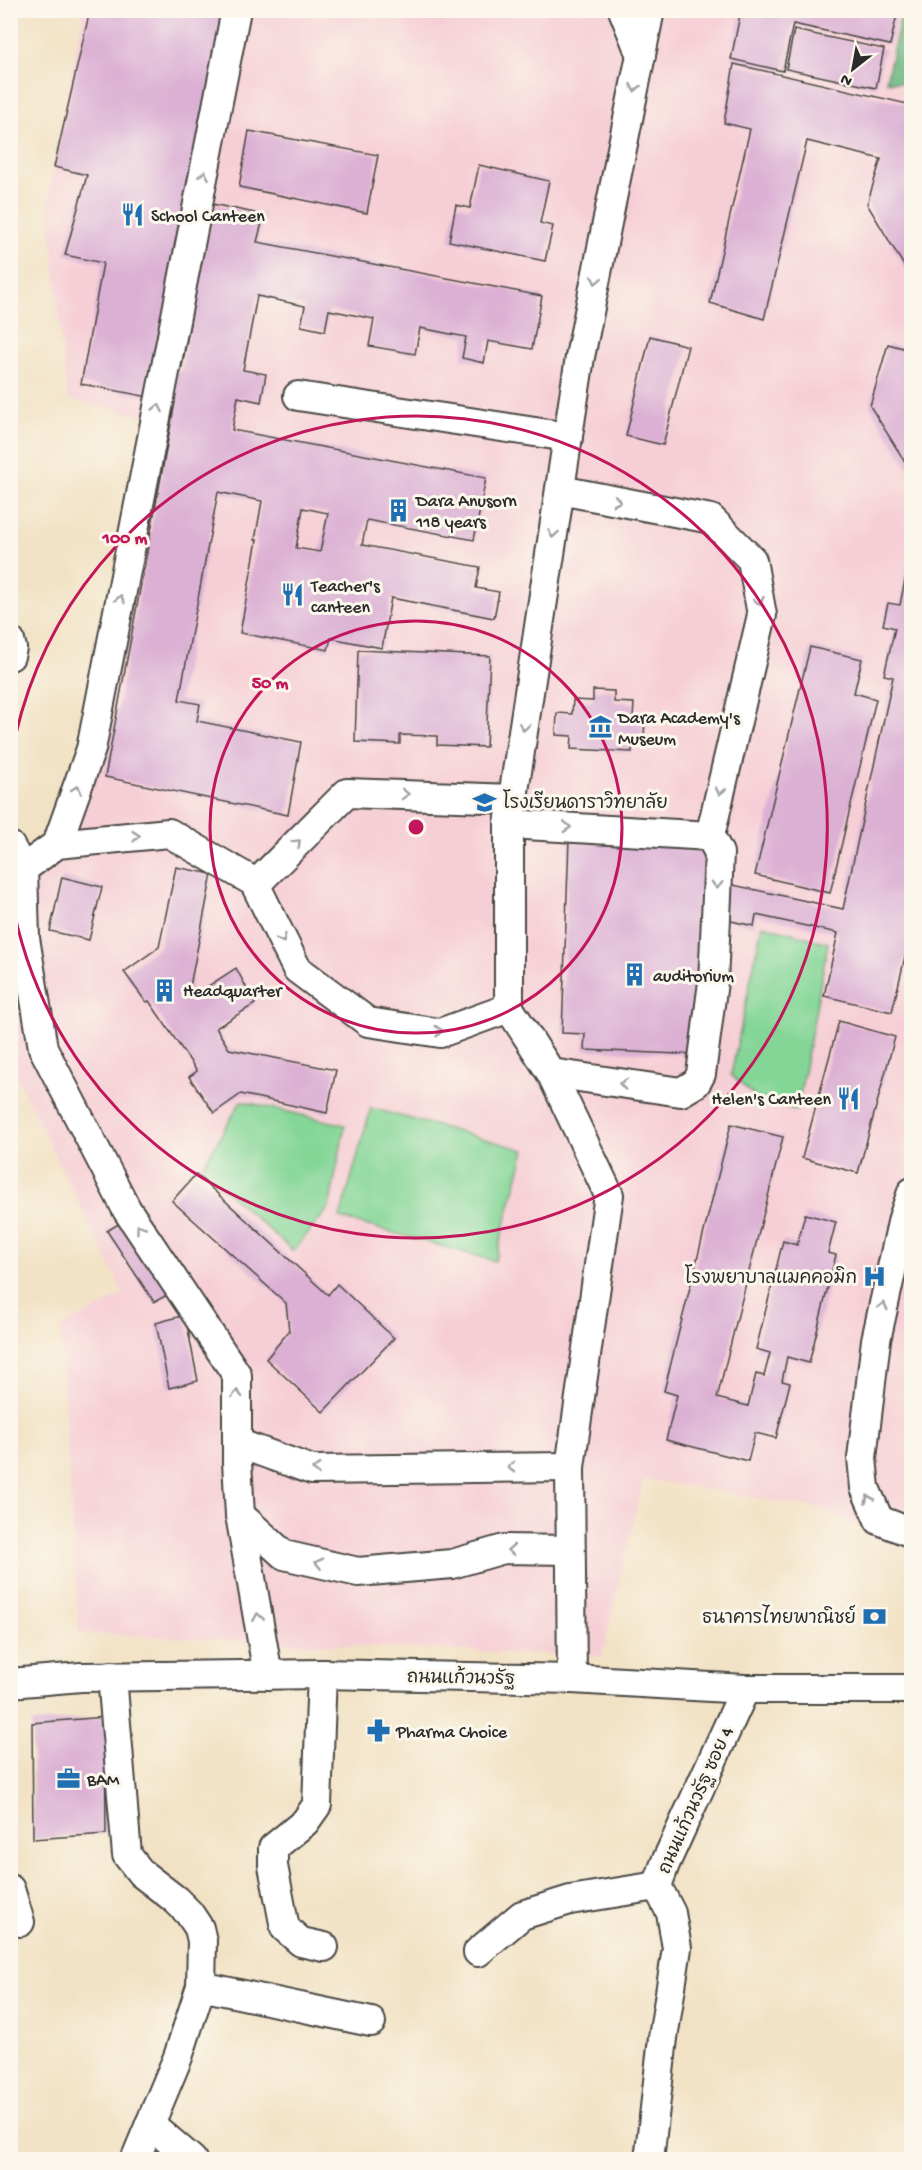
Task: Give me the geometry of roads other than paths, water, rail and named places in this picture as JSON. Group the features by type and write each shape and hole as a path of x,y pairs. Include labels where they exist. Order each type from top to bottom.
{"street":[{"path":"57,844 91,749 236,10"},
{"path":"623,10 641,55"},
{"path":"572,1679 570,1467 609,1195 551,1073 509,1008 511,812 582,346 650,10"},
{"path":"298,396 568,437"},
{"path":"551,1073 681,1092 696,1083 701,1074 713,982 719,853 710,836 762,615 752,560 711,519 560,490"},
{"path":"10,641 12,648 10,656"},
{"path":"256,884 347,793 710,836"},
{"path":"268,1675 240,1515 237,1375 128,1210 43,1048 25,938 17,858 57,844 169,833 256,884 297,969 368,1022 440,1034 509,1008"},
{"path":"912,1192 903,1218 876,1340 862,1458 864,1488 879,1520 912,1533"},
{"path":"237,1443 312,1470 570,1467"},
{"path":"240,1515 284,1555 358,1572 452,1564 504,1550 569,1550"},
{"path":"322,1674 317,1805 305,1822 273,1848 273,1866 285,1928 300,1942 324,1947"},
{"name":"ถนนแก้วนวรัฐ","path":"10,1683 112,1676 322,1674 572,1679 745,1689 912,1689"},
{"path":"112,1676 127,1856 141,1873 176,1900 200,1928 202,1941 201,1986 178,2057 135,2160"},
{"name":"ถนนแก้วนวรัฐ ซอย 4","path":"649,2160 663,2038 677,1948 671,1913 657,1886 745,1689"},
{"path":"478,1952 522,1915 570,1900 657,1886"},
{"path":"10,1889 20,1922"},
{"path":"201,1986 371,2022"},
{"path":"150,2124 192,2160"}],"place":[{"name":"School Canteen","path":"133,215"},
{"name":"Dara Anusorn 118 years","path":"398,510"},
{"name":"Teacher's canteen","path":"293,595"},
{"name":"Dara Academy's Museum","path":"600,727"},
{"name":"โรงเรียนดาราวิทยาลัย","path":"485,802"},
{"name":"auditorium","path":"635,975"},
{"name":"Headquarter","path":"165,990"},
{"name":"Helen's Canteen","path":"849,1098"},
{"name":"โรงพยาบาลแมคคอมิก","path":"875,1277"},
{"name":"ธนาคารไทยพาณิชย์","path":"874,1617"},
{"name":"Pharma Choice","path":"378,1731"},
{"name":"BAM","path":"69,1779"}]}
